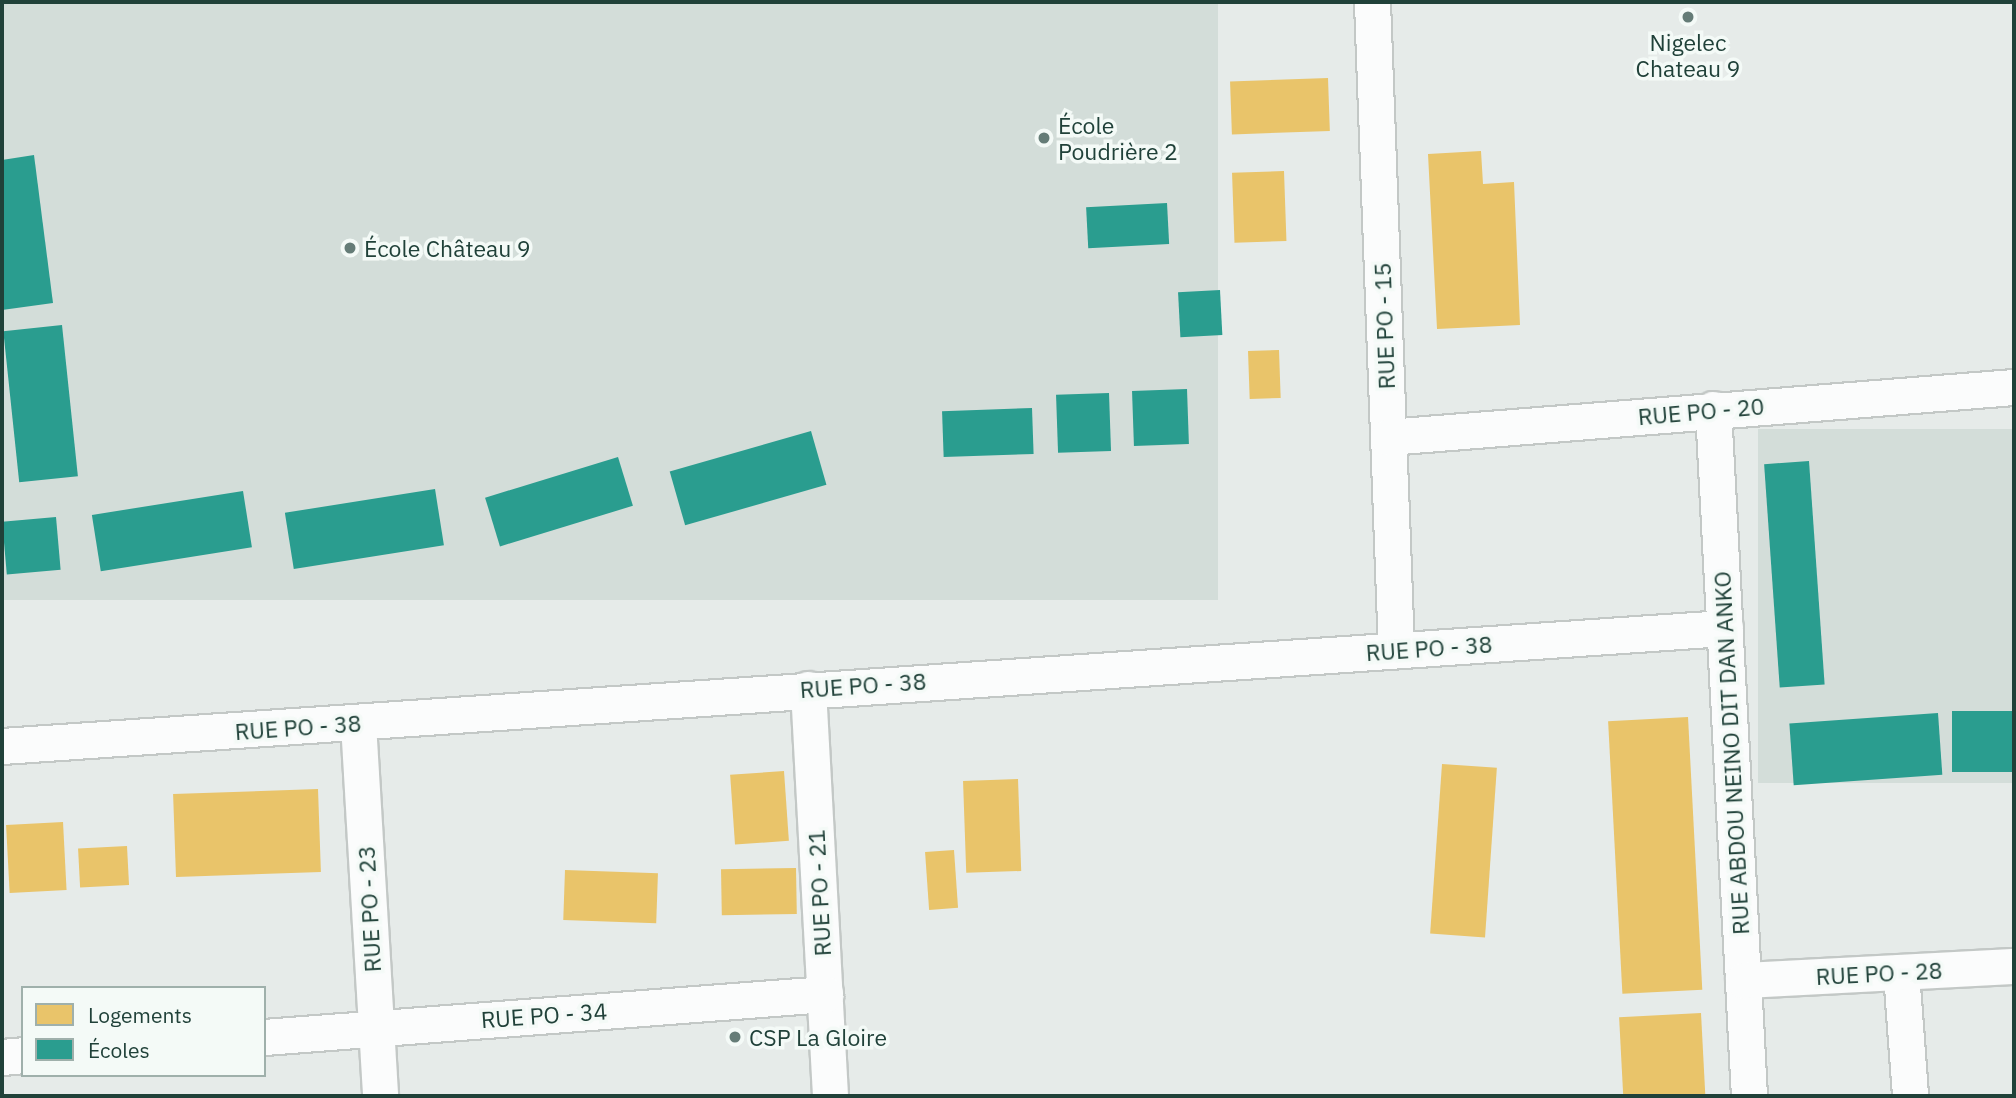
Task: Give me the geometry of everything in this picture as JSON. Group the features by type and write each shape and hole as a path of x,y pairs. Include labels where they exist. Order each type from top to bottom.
{"street":[{"name":"RUE PO - 15","path":"1372,2 1396,650"},
{"name":"RUE PO - 20","path":"1388,437 2014,387"},
{"name":"RUE ABDOU NEINO DIT DAN ANKO","path":"1713,409 1749,1096"},
{"name":"RUE PO - 38","path":"2,746 1725,628"},
{"name":"RUE PO - 21","path":"808,689 830,1096"},
{"name":"RUE PO - 23","path":"358,723 380,1096"},
{"name":"RUE PO - 28","path":"1743,980 2014,966"},
{"path":"1901,972 1910,1096"},
{"name":"RUE PO - 34","path":"266,1037 825,993"},
{"path":"2,1057 21,1055"}],"shaded area":[{"path":"2,2 1218,2 1218,600 2,600"},
{"path":"1758,429 2014,429 2014,783 1758,783"}],"building: Logements":[{"path":"1328,78 1330,131 1232,134 1230,81"},
{"path":"1481,151 1483,184 1514,182 1520,325 1437,329 1428,154"},
{"path":"1284,171 1286,241 1234,243 1232,173"},
{"path":"1279,350 1281,398 1250,399 1248,351"},
{"path":"1688,717 1702,990 1622,994 1608,721"},
{"path":"1442,764 1497,768 1485,937 1430,934"},
{"path":"784,771 789,841 735,845 730,775"},
{"path":"1018,779 1021,871 966,873 963,781"},
{"path":"318,789 321,872 176,877 173,794"},
{"path":"63,822 67,890 10,893 6,825"},
{"path":"127,846 129,885 80,888 78,849"},
{"path":"954,850 958,908 929,910 925,852"},
{"path":"796,868 797,914 722,915 721,869"},
{"path":"565,870 658,873 656,923 563,920"},
{"path":"1701,1013 1705,1096 1623,1096 1619,1017"}],"building: Écoles":[{"path":"34,155 53,303 2,310 2,160"},
{"path":"1167,203 1169,244 1088,248 1086,207"},
{"path":"1220,290 1222,335 1180,337 1178,292"},
{"path":"62,325 78,476 19,482 3,331"},
{"path":"1187,389 1189,444 1134,446 1132,391"},
{"path":"1109,393 1111,451 1058,453 1056,395"},
{"path":"1032,408 1034,454 944,457 942,411"},
{"path":"811,431 826,485 685,525 670,472"},
{"path":"618,457 633,506 500,546 485,498"},
{"path":"1809,461 1825,684 1780,688 1764,464"},
{"path":"435,489 444,545 294,569 285,513"},
{"path":"243,491 252,547 101,571 92,515"},
{"path":"56,517 61,570 7,575 2,522"},
{"path":"1952,711 2014,711 2014,772 1952,772"},
{"path":"1938,713 1942,775 1794,785 1789,723"}],"place":[{"name":"Nigelec Chateau 9","path":"1688,17"},
{"name":"École Poudrière 2","path":"1044,138"},
{"name":"École Château 9","path":"350,248"},
{"name":"CSP La Gloire","path":"735,1037"}]}
